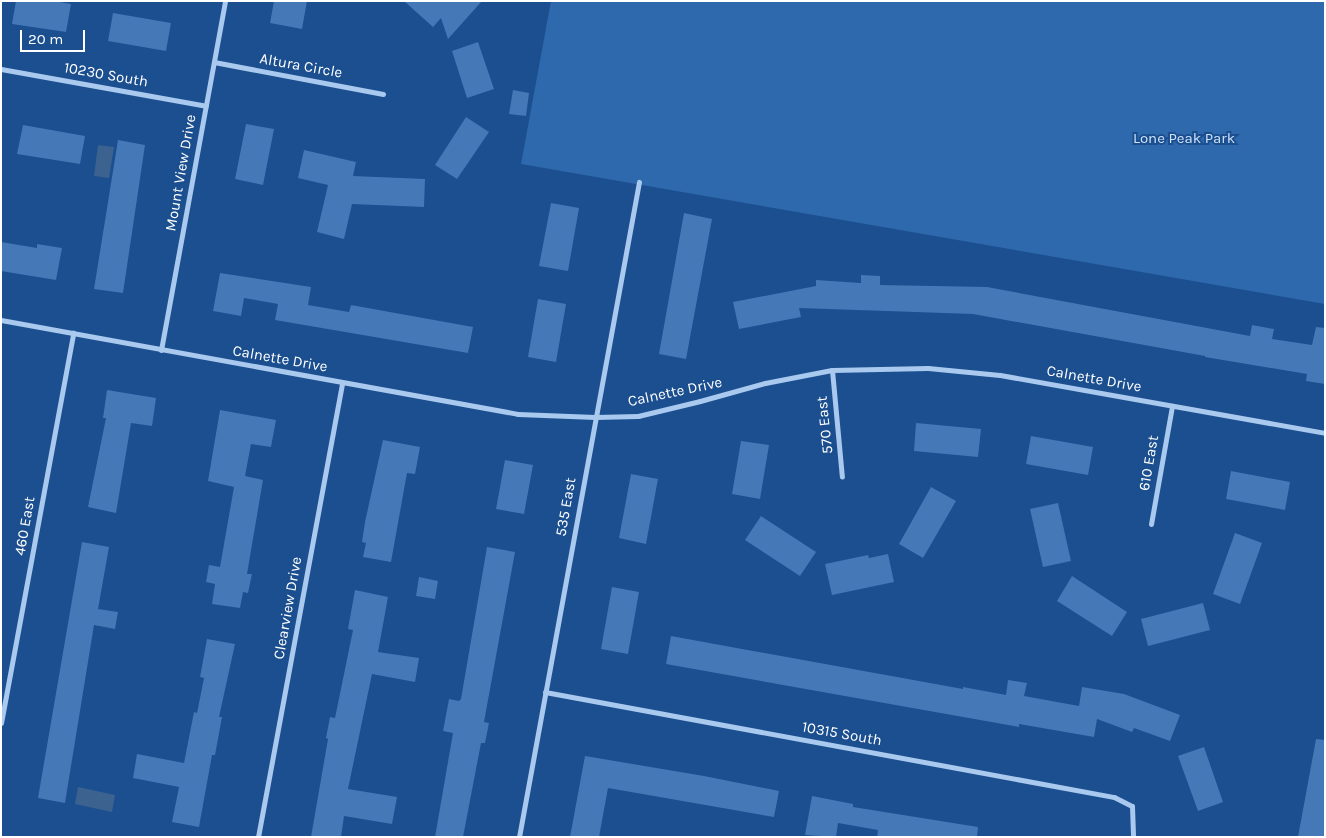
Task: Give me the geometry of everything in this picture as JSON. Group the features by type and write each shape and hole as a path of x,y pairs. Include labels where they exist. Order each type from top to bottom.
{"street":[{"name":"Mount View Drive","path":"162,350 225,1"},
{"name":"Altura Circle","path":"214,62 384,94"},
{"name":"10230 South","path":"1,68 206,106"},
{"name":"535 East","path":"518,837 638,182"},
{"name":"Calnette Drive","path":"1,320 518,414 596,417 638,416 700,402 765,383 832,370 928,368 1000,375 1325,433"},
{"name":"460 East","path":"1,723 73,333"},
{"name":"570 East","path":"832,370 842,477"},
{"name":"Clearview Drive","path":"258,837 342,383"},
{"name":"610 East","path":"1151,524 1172,406"},
{"name":"10315 South","path":"545,692 1102,795 1132,806 1133,837"}],"green space":[{"name":"Lone Peak Park","path":"551,1 1325,1 1325,304 521,164"}],"shaded area":[{"path":"98,145 114,147 109,178 94,176"},
{"path":"78,787 115,795 112,812 75,804"}],"building":[{"path":"16,1 54,1 71,4 66,32 12,24"},
{"path":"274,1 307,1 302,29 270,23"},
{"path":"404,1 482,1 448,39 441,18 433,27"},
{"path":"113,13 171,23 166,51 108,41"},
{"path":"478,42 494,89 467,98 452,51"},
{"path":"513,90 529,93 526,116 509,114"},
{"path":"466,117 489,132 457,179 435,165"},
{"path":"246,124 274,129 263,185 235,179"},
{"path":"23,125 85,136 80,164 17,154"},
{"path":"118,140 145,145 123,293 94,289"},
{"path":"304,150 356,162 353,176 425,179 424,207 352,204 344,239 317,232 328,185 298,178"},
{"path":"551,203 579,208 568,271 539,266"},
{"path":"684,213 712,219 686,359 659,354"},
{"path":"1,242 37,248 37,244 62,248 56,280 1,271"},
{"path":"220,273 311,287 308,305 349,312 351,305 473,327 468,353 275,320 278,304 244,298 241,316 213,311"},
{"path":"861,275 880,276 880,285 987,287 1250,336 1252,325 1274,329 1272,339 1312,345 1316,327 1325,328 1325,384 1306,381 1307,374 973,314 799,308 801,317 739,329 733,302 816,286 816,280 861,283"},
{"path":"538,299 566,304 556,362 528,357"},
{"path":"107,390 156,398 152,426 131,423 116,513 88,507 106,418 103,418"},
{"path":"220,410 276,420 271,447 251,444 245,476 263,480 247,574 252,574 248,593 243,592 240,608 212,604 215,584 206,582 209,565 220,567 234,487 208,481"},
{"path":"916,423 981,429 978,457 914,451"},
{"path":"1031,436 1093,447 1088,475 1026,464"},
{"path":"383,440 420,447 415,474 407,473 391,562 363,557 366,543 362,542"},
{"path":"741,441 769,445 760,499 732,494"},
{"path":"505,460 533,465 524,514 496,509"},
{"path":"1231,471 1290,482 1285,510 1226,499"},
{"path":"631,474 658,479 646,544 619,538"},
{"path":"931,487 956,501 923,558 899,544"},
{"path":"1058,503 1071,561 1043,567 1030,509"},
{"path":"761,516 816,552 800,576 745,540"},
{"path":"1235,533 1262,543 1240,604 1213,594"},
{"path":"82,542 109,547 98,609 118,612 115,629 94,625 65,803 38,798"},
{"path":"487,547 515,552 484,722 489,723 485,743 481,743 463,837 435,837 453,733 443,731 449,699 459,701 461,699"},
{"path":"888,554 894,582 832,595 825,564 868,555 869,558"},
{"path":"1072,576 1127,612 1112,636 1057,601"},
{"path":"419,577 438,581 435,599 416,596"},
{"path":"612,587 639,592 628,654 601,649"},
{"path":"355,590 388,597 378,652 419,658 415,682 372,674 348,789 397,797 392,824 344,816 341,837 311,837 330,717 335,718 353,630 348,629"},
{"path":"1203,603 1210,630 1148,646 1141,619"},
{"path":"671,636 963,689 963,687 1006,695 1008,680 1027,683 1024,696 1079,706 1082,687 1124,694 1180,715 1170,741 1134,728 1132,732 1097,719 1094,737 1019,724 1019,727 666,664"},
{"path":"207,639 235,644 219,717 222,717 215,755 212,755 199,827 172,822 179,787 133,778 137,754 184,763 194,712 197,713 204,678 200,677"},
{"path":"1316,739 1325,740 1325,837 1298,837"},
{"path":"1204,747 1223,802 1198,811 1178,756"},
{"path":"585,756 779,791 774,817 608,788 599,837 570,837"},
{"path":"812,796 853,804 853,807 978,827 977,837 877,837 878,830 838,823 836,837 805,835"}]}
